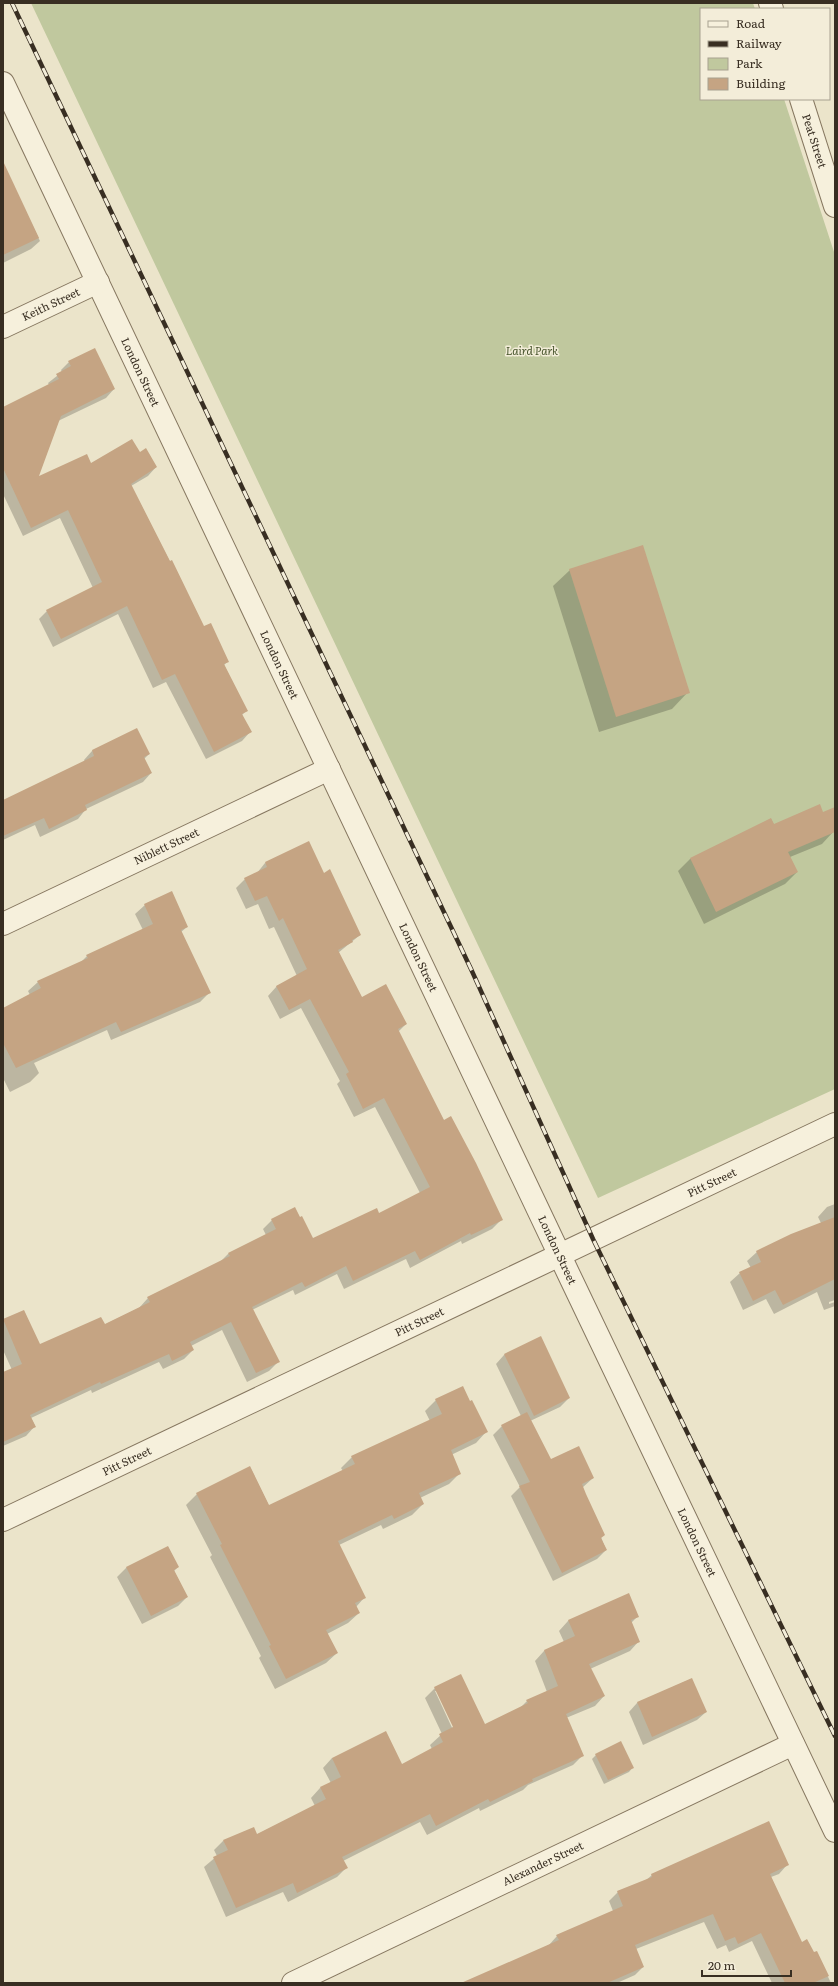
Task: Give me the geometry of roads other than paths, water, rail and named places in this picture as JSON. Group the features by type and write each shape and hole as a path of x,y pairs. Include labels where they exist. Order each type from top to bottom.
{"street":[{"name":"London Street","path":"3,83 835,1831"},
{"name":"Peat Street","path":"801,100 835,206"},
{"name":"Keith Street","path":"3,327 98,282"},
{"name":"Niblett Street","path":"3,924 329,769"},
{"name":"Pitt Street","path":"3,1520 835,1124"},
{"name":"Alexander Street","path":"293,1983 793,1744"}],"railway":[{"path":"12,3 471,969 593,1239 835,1736"}],"park label":[{"name":"Laird Park","path":"532,351"}]}
